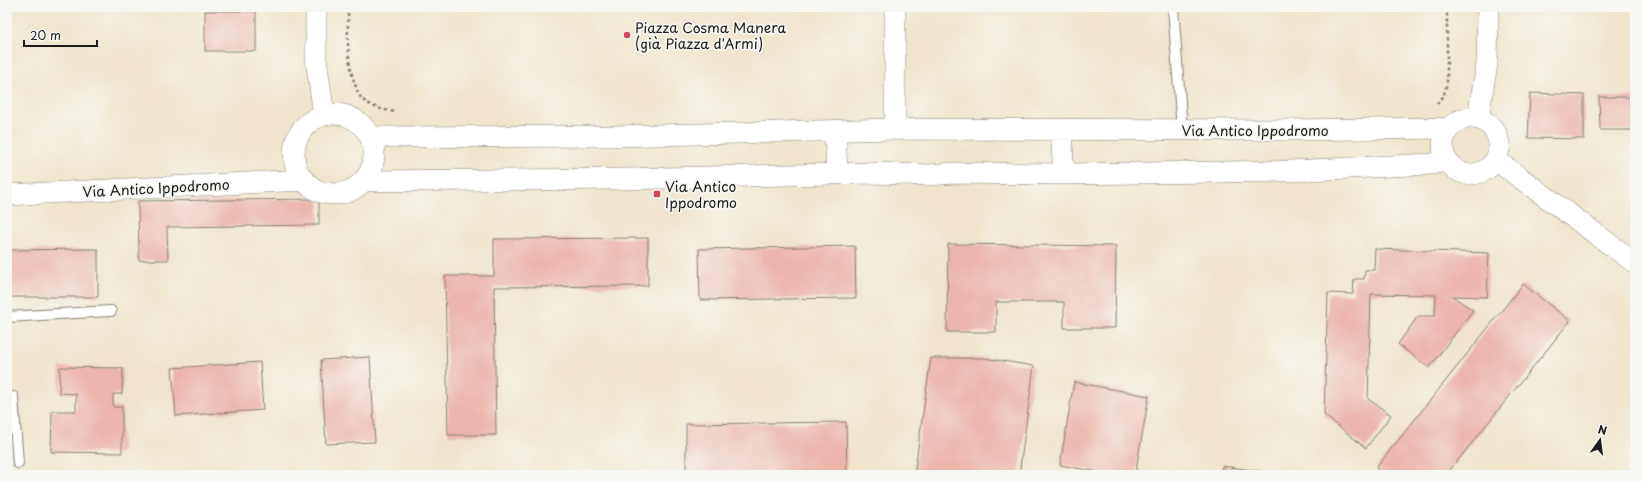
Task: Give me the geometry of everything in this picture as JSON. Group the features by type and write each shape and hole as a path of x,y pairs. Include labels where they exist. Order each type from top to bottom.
{"street":[{"path":"316,7 316,59 324,115"},
{"path":"895,7 895,129"},
{"path":"1479,119 1487,64 1488,7"},
{"path":"324,115 346,115 356,120 365,128 371,137 374,149 374,160 370,172 364,181 353,189 340,193 327,193 315,189 304,180 298,171 294,160 294,148 304,127 313,120 324,115"},
{"path":"1463,119 1479,119 1490,125 1497,135 1499,152 1496,160 1490,168 1481,173 1471,175 1462,173 1453,168 1446,161 1442,144 1444,135 1449,128 1463,119"},
{"name":"Via Antico Ippodromo","path":"371,137 615,136 895,129 1286,130 1449,128"},
{"path":"1061,130 1064,174"},
{"path":"835,131 837,173"},
{"path":"1496,160 1635,263"},
{"path":"364,181 624,180 837,173 930,175 953,173 1064,174 1289,171 1432,164 1446,161"},
{"name":"Via Antico Ippodromo","path":"7,195 304,180"}],"lane":[{"path":"1173,7 1182,130"},
{"path":"7,318 111,312"},
{"path":"7,397 13,397 18,463"}],"building":[{"path":"205,11 256,11 256,51 205,51"},
{"path":"1530,93 1584,95 1584,139 1528,138"},
{"path":"1599,97 1635,97 1635,130 1600,130"},
{"path":"319,199 319,225 167,227 168,260 139,260 138,201"},
{"path":"648,238 648,286 494,287 496,435 448,435 445,276 494,276 494,239"},
{"path":"948,244 1116,246 1115,328 1064,328 1064,302 996,302 996,332 947,332"},
{"path":"855,246 856,298 700,300 699,249"},
{"path":"98,249 98,297 7,297 7,250"},
{"path":"1375,249 1489,253 1487,297 1452,296 1473,310 1429,368 1398,344 1418,316 1435,316 1436,295 1371,294 1368,399 1391,415 1366,448 1324,415 1328,293 1353,294 1354,279 1364,279 1365,270 1374,270"},
{"path":"1523,284 1570,321 1446,475 1385,475 1376,468"},
{"path":"370,357 375,442 326,444 321,360"},
{"path":"931,358 984,358 1034,366 1019,475 914,475"},
{"path":"260,362 263,410 176,416 172,368"},
{"path":"60,367 123,368 122,394 113,394 113,407 122,407 122,453 51,452 52,411 76,411 76,394 59,393"},
{"path":"1074,382 1149,396 1135,475 1115,475 1060,465"},
{"path":"846,422 847,475 686,475 686,424"},
{"path":"1222,466 1282,474 1282,475 1221,475"}],"place":[{"name":"Piazza Cosma Manera (già Piazza d'Armi)","path":"627,35"},
{"name":"Via Antico Ippodromo","path":"657,194"}]}
